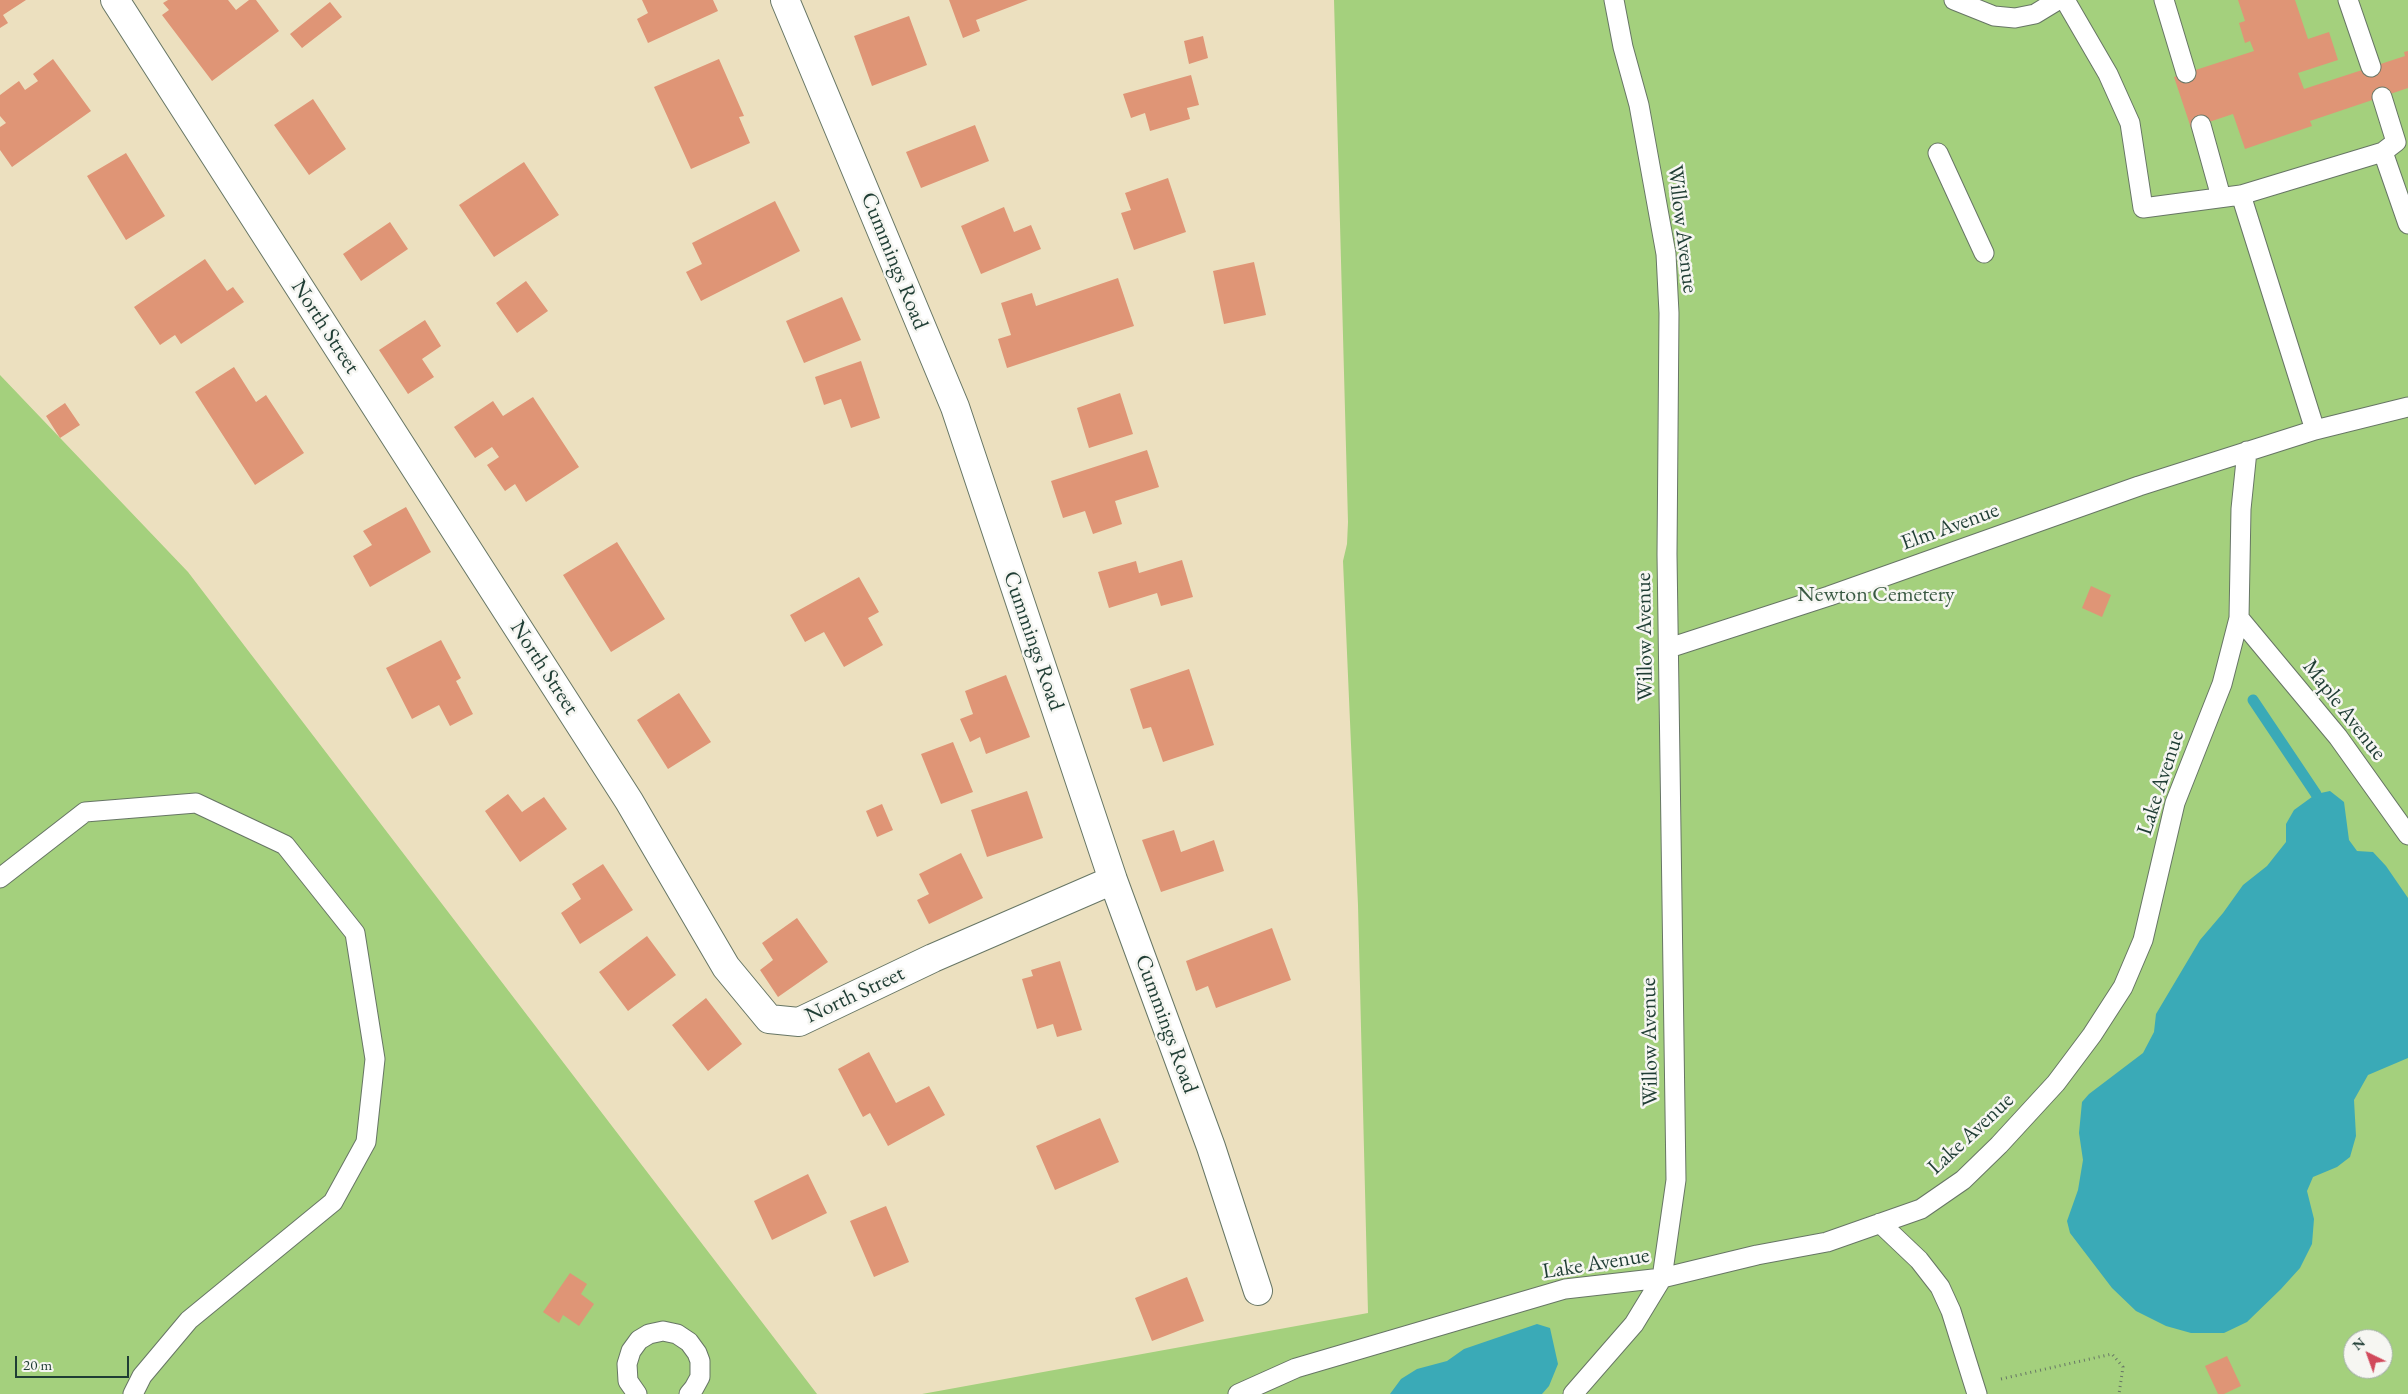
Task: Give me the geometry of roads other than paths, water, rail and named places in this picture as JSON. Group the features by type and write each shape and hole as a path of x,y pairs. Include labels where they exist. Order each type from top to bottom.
{"street":[{"name":"North Street","path":"115,0 629,801 726,967 769,1019 799,1022 933,958 1114,880"},
{"name":"Cummings Road","path":"785,0 955,407 1114,880 1211,1147 1258,1291"}],"lane":[{"name":"Willow Avenue","path":"1614,0 1622,47 1639,105 1666,254 1668,313 1667,554 1676,1180 1662,1278"},
{"path":"1954,0 1994,16 2015,18 2035,14 2058,0"},
{"path":"2065,0 2108,74 2130,123 2143,208 2241,195 2383,152 2396,142 2382,98"},
{"path":"2164,0 2186,73"},
{"path":"2348,0 2371,67"},
{"path":"2202,125 2221,197"},
{"path":"2383,152 2408,224"},
{"path":"1938,153 1984,253"},
{"path":"2241,195 2315,430"},
{"name":"Elm Avenue","path":"1669,648 1829,596 2130,489 2315,430 2408,407"},
{"name":"Lake Avenue","path":"1238,1394 1296,1368 1556,1292 1662,1278 1757,1255 1827,1242 1921,1209 1963,1180 2056,1083 2092,1035 2122,987 2143,940 2175,804 2222,684 2238,618 2241,509 2247,451"},
{"name":"Maple Avenue","path":"2238,618 2338,737 2408,835"},
{"path":"0,878 85,812 196,802 285,845 355,933 375,1058 366,1142 333,1202 189,1320 142,1376 133,1394"},
{"path":"1880,1223 1919,1260 1940,1287 1951,1311 1975,1389"},
{"path":"1573,1394 1634,1324 1662,1278"},
{"path":"637,1394 628,1381 627,1364 631,1350 639,1340 649,1334 663,1331 677,1334 689,1342 697,1353 700,1361 700,1377 688,1394"}],"water":[{"path":"2330,791 2344,802 2349,840 2357,851 2373,852 2386,866 2408,898 2408,1058 2368,1075 2354,1100 2356,1136 2350,1157 2337,1167 2313,1177 2307,1191 2314,1219 2312,1244 2300,1268 2247,1322 2224,1333 2191,1333 2166,1326 2136,1311 2112,1288 2070,1233 2067,1221 2078,1190 2083,1160 2079,1133 2082,1102 2089,1094 2143,1053 2154,1032 2156,1014 2200,940 2243,885 2267,866 2286,842 2286,824 2294,810 2316,794"},
{"path":"1537,1324 1550,1328 1558,1364 1549,1386 1542,1394 1390,1394 1401,1379 1417,1369 1447,1361 1464,1349"}],"waterway":[{"path":"2253,700 2316,794"}],"park label":[{"name":"Newton Cemetery","path":"1876,595"}]}
